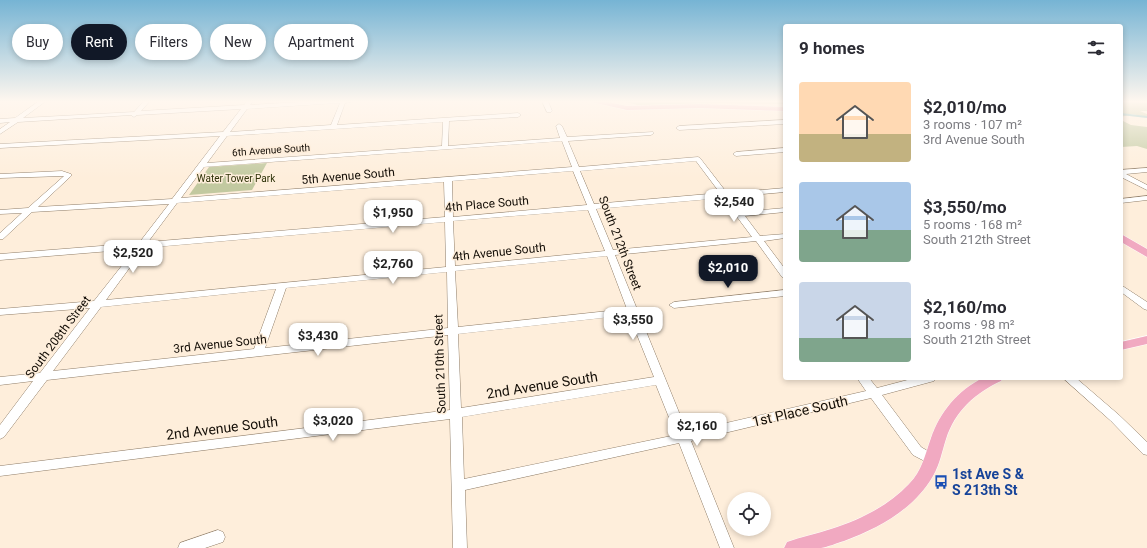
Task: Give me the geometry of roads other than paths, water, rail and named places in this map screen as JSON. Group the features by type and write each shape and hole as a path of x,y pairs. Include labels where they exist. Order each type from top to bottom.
{"main road":[{"path":"1123,238 1147,254"},
{"path":"1123,346 1147,340"},
{"path":"793,548 862,527 892,510 915,488 926,472 932,460 946,420 954,407 976,388 992,380"}],"street":[{"name":"South 208th Street","path":"0,434 231,127"},
{"path":"0,146 339,127"},
{"path":"445,147 446,127"},
{"name":"South 212th Street","path":"559,127 727,548"},
{"path":"679,128 709,127"},
{"name":"6th Avenue South","path":"203,165 651,133"},
{"path":"736,154 783,150"},
{"name":"5th Avenue South","path":"0,212 175,201 698,159 725,194"},
{"path":"1123,173 1147,170"},
{"path":"0,176 62,173 67,173 69,176 0,237"},
{"path":"1123,174 1147,188"},
{"name":"South 210th Street","path":"448,179 460,548"},
{"name":"4th Place South","path":"0,256 141,246 783,190"},
{"path":"725,194 783,272"},
{"path":"1123,201 1147,198"},
{"path":"740,214 783,210"},
{"name":"4th Avenue South","path":"0,312 97,304 783,236"},
{"path":"258,353 282,285"},
{"path":"1123,289 1147,307"},
{"path":"674,305 783,293"},
{"name":"3rd Avenue South","path":"0,381 633,311"},
{"name":"2nd Avenue South","path":"0,471 455,414 661,380"},
{"path":"864,380 918,451 932,460"},
{"name":"1st Place South","path":"457,486 684,438 874,394 923,380"},
{"path":"1071,380 1115,418 1147,450"},
{"path":"184,548 218,537"}],"place":[{"name":"1st Ave S & S 213th St","path":"941,482"}],"park label":[{"name":"Water Tower Park","path":"236,178"}]}
